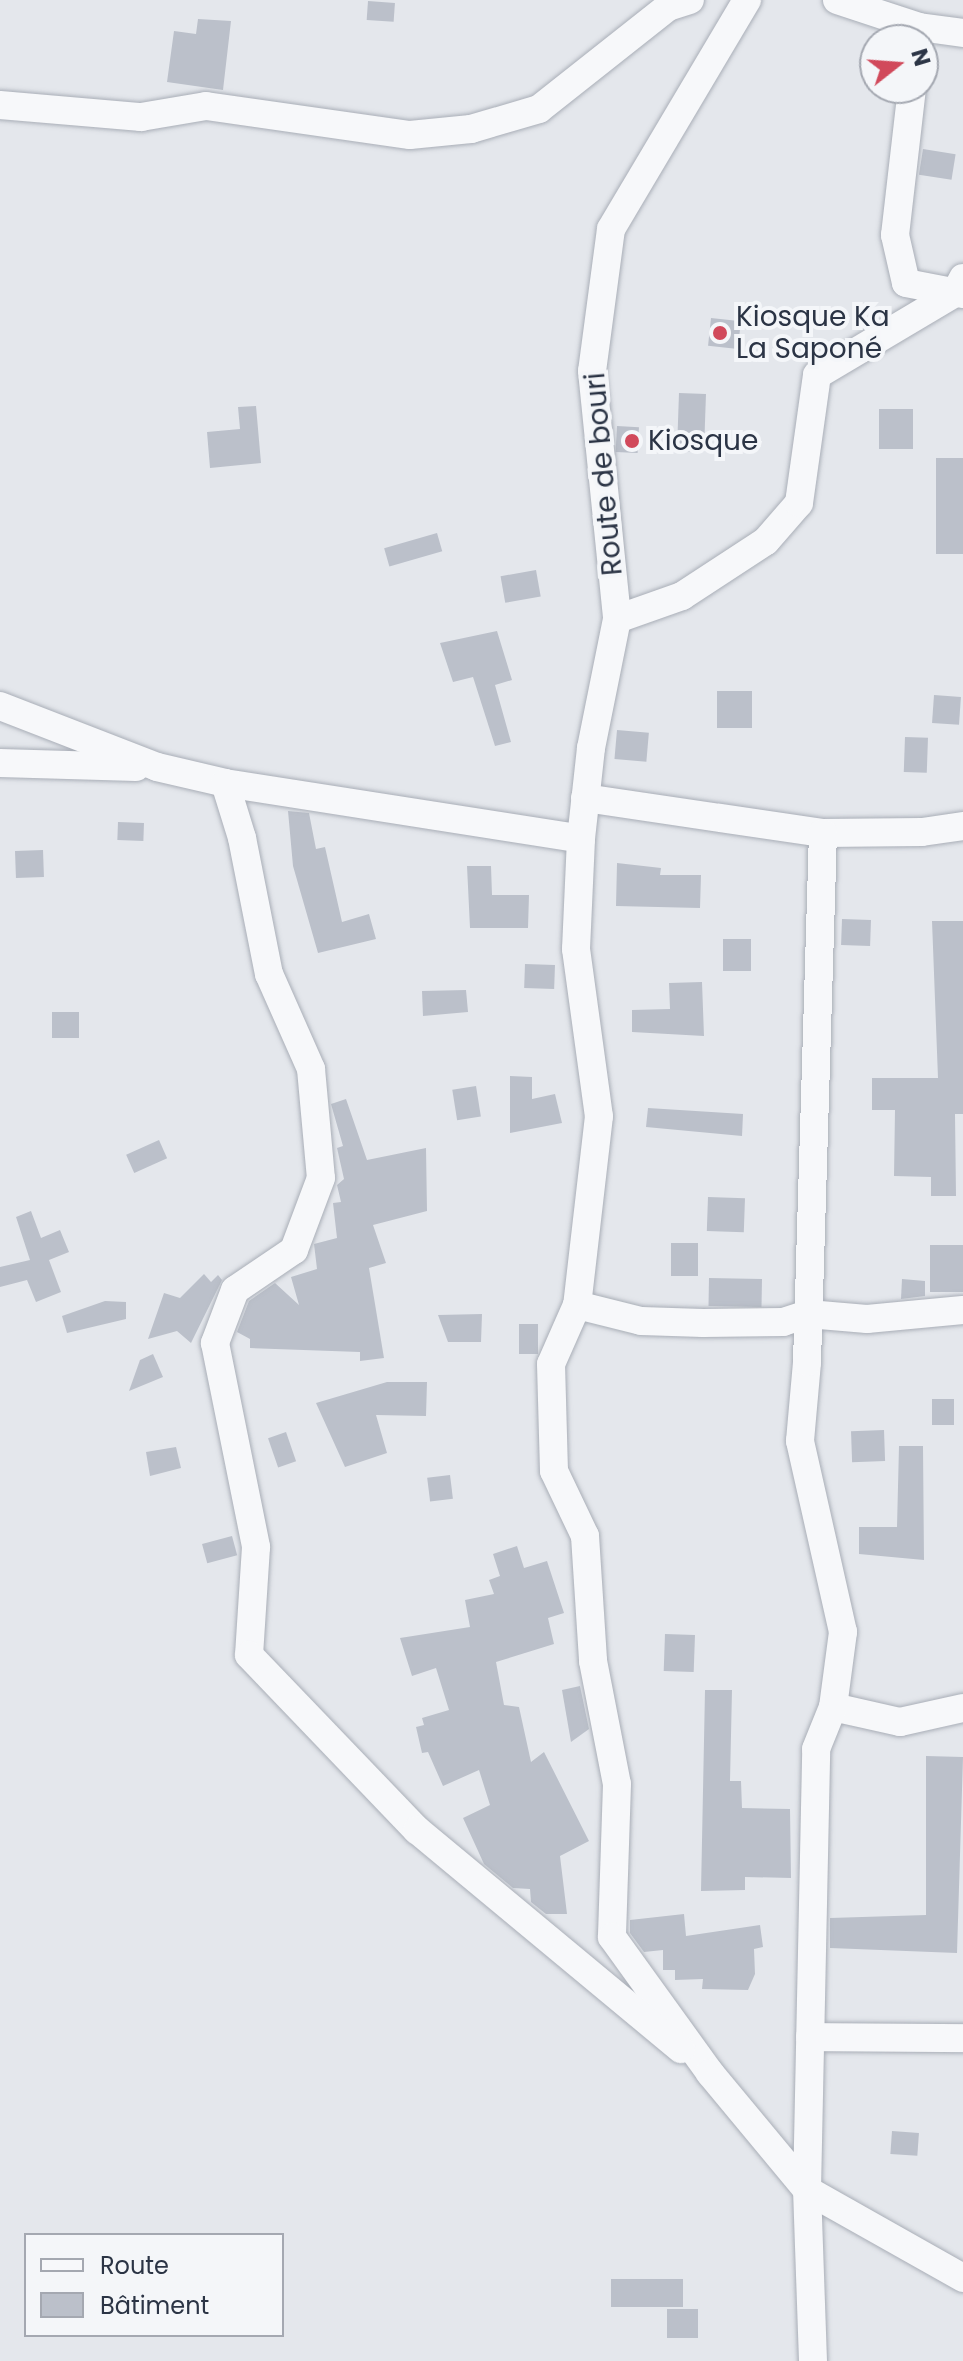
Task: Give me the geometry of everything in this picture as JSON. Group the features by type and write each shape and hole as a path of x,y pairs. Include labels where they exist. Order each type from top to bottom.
{"street":[{"path":"0,105 141,117 206,106 410,135 471,129 539,109 668,7 690,0"},
{"name":"Route de bouri","path":"710,2073 612,1937 617,1784 593,1661 585,1536 554,1471 551,1364 577,1305 599,1116 576,949 585,798 617,619 592,371 611,229 747,0"},
{"path":"837,0 897,24"},
{"path":"939,33 963,33"},
{"path":"910,104 895,235 906,283 960,288"},
{"path":"617,619 682,596 766,541 799,503 817,375 960,288"},
{"path":"0,706 157,767 225,783 581,839"},
{"path":"0,763 157,767"},
{"path":"225,783 242,838 269,974 311,1069 321,1178 294,1250 235,1290 215,1343 256,1547 249,1655 417,1830 710,2073 807,2190 963,2278"},
{"path":"585,798 823,833 922,832 963,826"},
{"path":"813,2361 807,2190 816,1749 833,1707 843,1632 800,1441 808,1314 823,833"},
{"path":"577,1305 641,1321 783,1322 808,1314 867,1319 963,1310"},
{"path":"833,1707 900,1722 963,1708"},
{"path":"810,2037 963,2038"}],"building":[{"path":"368,1 395,3 394,22 367,20"},
{"path":"198,19 231,21 223,90 167,82 174,31 196,34"},
{"path":"923,149 956,154 952,180 919,175"},
{"path":"711,318 741,321 738,349 708,346"},
{"path":"679,393 706,394 704,452 677,451"},
{"path":"256,406 261,463 210,468 207,432 240,429 238,407"},
{"path":"879,409 913,409 913,449 879,449"},
{"path":"617,426 639,427 638,453 616,452"},
{"path":"936,458 963,458 963,554 936,554"},
{"path":"437,533 442,551 389,566 384,548"},
{"path":"536,570 541,597 505,603 501,576"},
{"path":"497,631 512,680 495,685 511,742 495,746 473,677 453,682 440,643"},
{"path":"717,691 752,691 752,728 717,728"},
{"path":"934,695 961,697 959,725 932,723"},
{"path":"617,730 649,733 646,762 614,759"},
{"path":"905,737 928,738 927,773 904,772"},
{"path":"288,811 309,813 316,849 325,847 342,922 369,914 376,939 318,953 293,866"},
{"path":"118,822 144,823 143,841 117,840"},
{"path":"43,850 44,877 16,878 15,851"},
{"path":"617,863 661,868 660,875 701,875 700,908 616,906"},
{"path":"467,866 491,866 492,895 529,895 528,928 470,928"},
{"path":"842,919 871,920 870,946 841,945"},
{"path":"932,921 963,921 963,1114 955,1114 956,1196 931,1196 931,1177 894,1176 895,1110 872,1110 872,1078 938,1078"},
{"path":"723,939 751,939 751,971 723,971"},
{"path":"525,964 555,965 554,989 524,988"},
{"path":"702,982 704,1036 632,1032 632,1010 670,1009 669,983"},
{"path":"466,990 468,1012 423,1016 422,991"},
{"path":"52,1012 79,1012 79,1038 52,1038"},
{"path":"510,1076 532,1077 532,1099 555,1094 562,1123 510,1133"},
{"path":"476,1086 481,1117 457,1120 452,1090"},
{"path":"346,1099 367,1160 426,1148 427,1211 373,1225 386,1263 369,1268 384,1358 360,1361 360,1352 250,1348 250,1339 237,1332 249,1301 275,1283 299,1305 291,1277 317,1269 314,1244 337,1238 333,1203 341,1202 337,1185 344,1179 337,1148 343,1146 331,1104"},
{"path":"648,1108 743,1114 742,1136 646,1127"},
{"path":"159,1140 167,1158 134,1173 126,1155"},
{"path":"708,1197 745,1198 744,1232 707,1231"},
{"path":"31,1211 41,1238 60,1230 69,1252 49,1260 61,1292 36,1302 27,1280 0,1287 0,1267 30,1260 16,1217"},
{"path":"671,1243 698,1243 698,1276 671,1276"},
{"path":"930,1245 963,1245 963,1292 930,1292"},
{"path":"204,1274 211,1282 218,1275 222,1280 191,1343 177,1331 148,1339 164,1293 180,1298"},
{"path":"709,1278 762,1279 762,1307 709,1306"},
{"path":"902,1279 925,1281 925,1296 901,1299"},
{"path":"105,1301 126,1302 126,1319 67,1333 62,1316"},
{"path":"482,1314 481,1342 448,1342 438,1315"},
{"path":"519,1324 538,1324 538,1354 519,1354"},
{"path":"153,1354 163,1377 129,1391 140,1360"},
{"path":"387,1382 427,1382 426,1416 376,1415 387,1453 345,1467 316,1403"},
{"path":"932,1399 954,1399 954,1425 932,1425"},
{"path":"884,1430 885,1461 852,1462 851,1431"},
{"path":"286,1432 296,1461 278,1467 268,1438"},
{"path":"899,1446 923,1446 924,1560 859,1554 859,1527 897,1527"},
{"path":"176,1447 181,1468 150,1476 146,1452"},
{"path":"450,1475 453,1499 430,1502 427,1478"},
{"path":"232,1536 237,1555 207,1563 202,1544"},
{"path":"517,1546 524,1568 547,1561 564,1613 548,1618 554,1644 496,1662 504,1705 519,1707 531,1762 544,1752 589,1841 560,1856 567,1914 546,1914 531,1902 530,1889 513,1888 484,1864 463,1818 490,1805 479,1770 443,1786 428,1752 422,1753 416,1727 424,1725 422,1718 449,1710 436,1668 412,1676 400,1638 470,1627 465,1600 494,1594 489,1580 500,1576 493,1554"},
{"path":"665,1634 695,1635 694,1672 664,1671"},
{"path":"580,1686 589,1729 571,1742 562,1690"},
{"path":"705,1690 732,1690 730,1781 741,1781 742,1808 790,1809 791,1878 745,1877 745,1890 701,1891"},
{"path":"926,1756 963,1757 957,1953 830,1948 830,1918 926,1915"},
{"path":"684,1914 686,1936 760,1925 763,1947 754,1949 755,1974 748,1990 702,1989 703,1979 675,1980 675,1970 663,1970 663,1950 644,1952 630,1933 630,1920"},
{"path":"892,2131 919,2133 917,2156 890,2154"},
{"path":"611,2279 683,2279 683,2307 611,2307"},
{"path":"667,2309 698,2309 698,2338 667,2338"}],"place":[{"name":"Kiosque Ka La Saponé","path":"720,333"},
{"name":"Kiosque","path":"632,441"}]}
